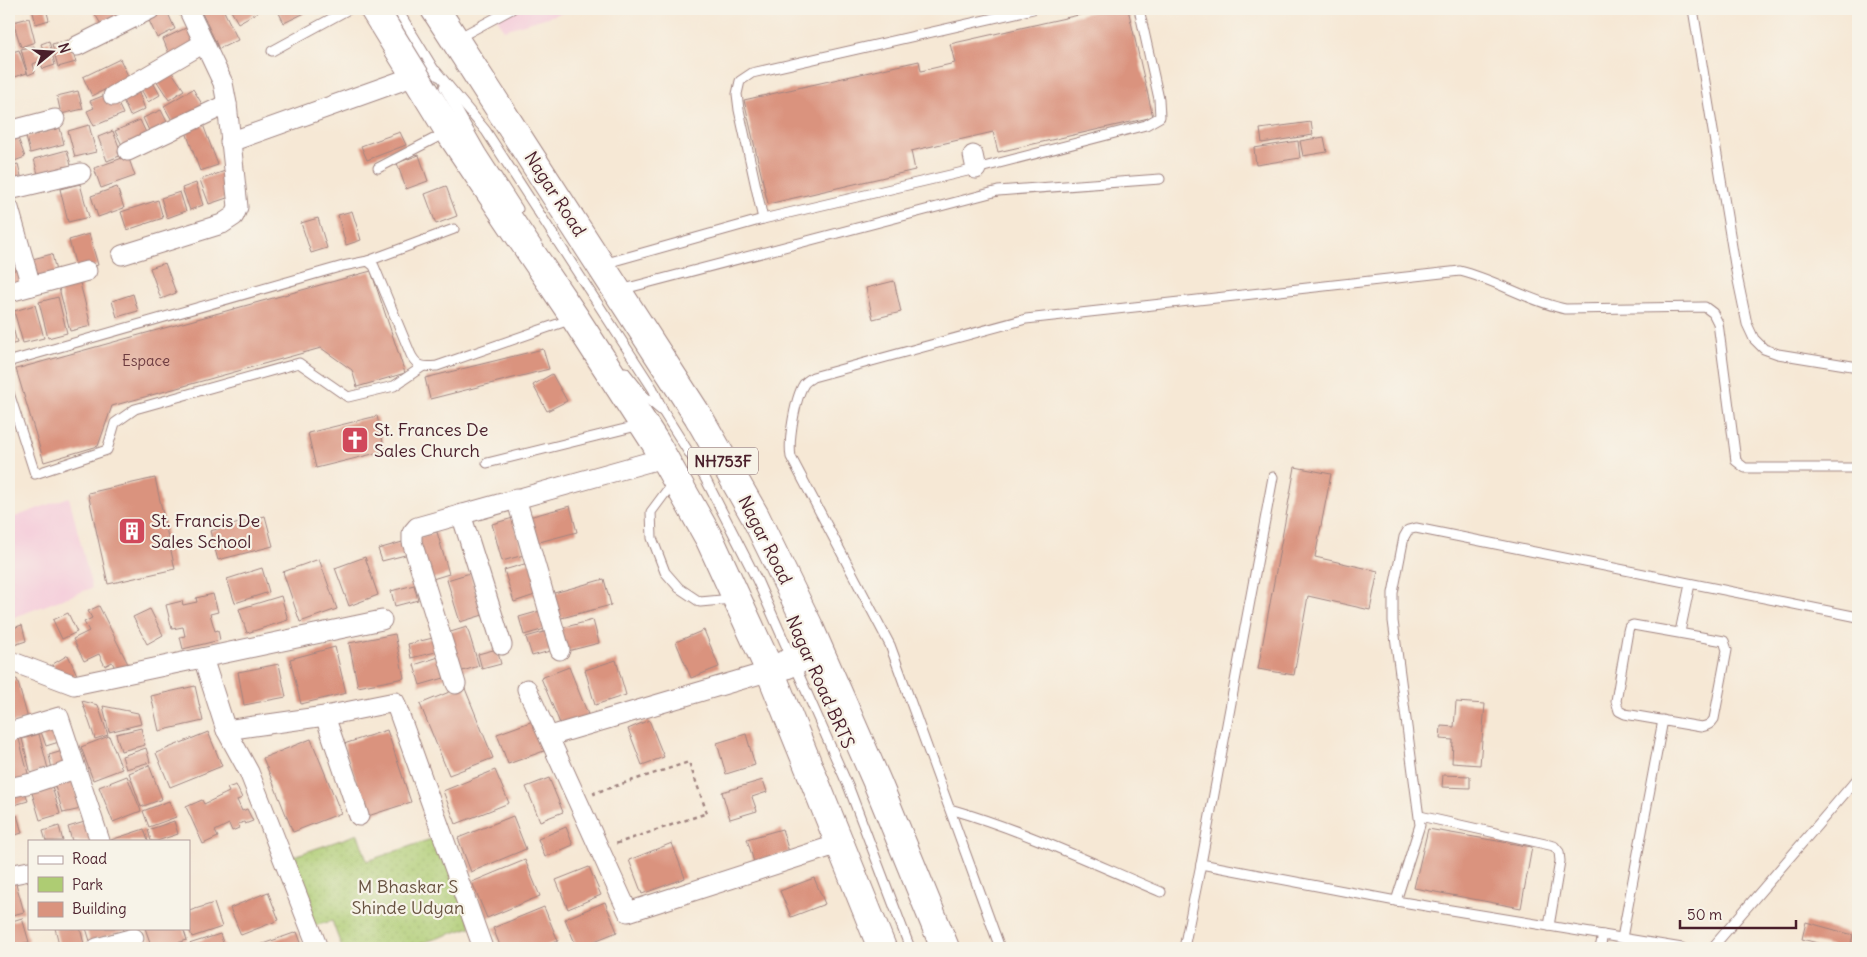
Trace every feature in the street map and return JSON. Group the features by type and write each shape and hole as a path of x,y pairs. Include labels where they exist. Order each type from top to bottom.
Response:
{"highway":[{"name":"NH753F","path":"374,9 426,73 449,131 575,318 654,419 669,468 710,540 736,598 782,667 840,844 882,948"},
{"name":"Nagar Road","path":"435,9 698,416 755,516 820,651 878,782 945,948"},
{"path":"782,667 820,651"}],"street":[{"path":"78,46 151,9"},
{"path":"122,255 222,224 234,216 238,207 223,83 188,9"},
{"path":"112,96 204,43"},
{"path":"230,142 426,73"},
{"path":"128,151 227,104"},
{"path":"9,131 55,119"},
{"path":"9,190 81,173"},
{"path":"9,208 31,286"},
{"path":"9,292 86,271"},
{"path":"456,684 412,542 412,533 418,527 516,498 669,468"},
{"path":"516,498 560,650"},
{"path":"461,514 502,645"},
{"path":"13,662 74,685 382,620"},
{"path":"203,658 226,730 249,772 318,948"},
{"path":"550,736 782,667"},
{"path":"528,690 628,912 840,844"},
{"path":"226,730 325,716 395,702 483,948"},
{"path":"325,716 359,816"},
{"path":"9,732 59,717 100,840"},
{"path":"9,788 36,782 75,769"},
{"path":"9,875 28,871"},
{"path":"97,948 134,938"}],"lane":[{"path":"272,51 349,9"},
{"path":"397,9 426,73 471,135 524,218"},
{"path":"455,40 510,9"},
{"path":"763,219 739,110 738,94 740,81 752,73 1033,9"},
{"path":"601,265 974,162 1146,125 1160,117 1160,100 1139,9"},
{"path":"1693,9 1736,271 1747,324 1754,339 1764,349 1778,354 1858,367"},
{"path":"426,73 486,131 653,388 654,419"},
{"path":"378,168 449,131"},
{"path":"618,290 998,191 1160,179"},
{"path":"9,365 11,361 343,266 368,261 454,229"},
{"path":"368,261 374,266 410,355 415,363 422,368"},
{"path":"1000,948 890,645 791,457 790,434 800,391 804,383 813,376 1026,319 1460,271 1482,276 1545,305 1565,309 1704,307 1714,313 1718,323 1736,461 1745,468 1858,468"},
{"path":"9,394 35,474 107,450 114,423 135,409 228,382 299,363 348,397 394,386 422,368 437,366 575,318"},
{"path":"621,367 644,396 654,419"},
{"path":"487,463 654,419"},
{"name":"Nagar Road BRTS","path":"654,419 705,478 757,580 782,667 849,788 910,948"},
{"path":"669,468 651,512 652,538 665,572 679,588 700,602 736,598"},
{"path":"1184,948 1273,477"},
{"path":"1396,901 1420,825 1392,621 1393,593 1404,537 1408,530 1416,528 1858,617"},
{"path":"1680,632 1690,584"},
{"path":"1633,624 1680,632 1724,641 1726,646 1714,719 1706,726 1701,727 1625,714 1619,711 1616,701 1629,627 1633,624"},
{"path":"1622,938 1663,720"},
{"path":"1712,948 1858,778"},
{"path":"950,809 1037,840 1161,892"},
{"path":"1420,816 1554,846 1559,852 1560,861 1549,926"},
{"path":"1201,864 1396,901 1682,948"},
{"path":"1600,948 1603,935"}],"path":[{"path":"597,802 594,793 689,762 707,813 612,845"}],"shaded area":[{"path":"491,9 575,9 504,30"},
{"path":"69,497 92,588 9,619 9,519"}],"green space":[{"name":"M Bhaskar S Shinde Udyan","path":"358,834 367,861 440,836 471,927 407,948 342,948 332,921 314,926 291,857"}],"building":[{"path":"32,9 46,9 49,20 36,24"},
{"path":"92,9 124,9 127,13 102,26"},
{"path":"161,9 166,9 175,29 157,38 147,16"},
{"path":"200,9 223,9 238,40 219,49"},
{"path":"230,9 263,9 238,23"},
{"path":"277,9 313,9 284,23"},
{"path":"1105,9 1128,9 1153,117 998,152 993,132 911,151 915,170 768,204 744,100 919,61 921,71 955,63 950,44"},
{"path":"29,18 35,42 21,47 13,22"},
{"path":"9,27 14,47 9,48"},
{"path":"188,27 196,44 170,56 163,39"},
{"path":"68,40 76,62 58,67 52,44"},
{"path":"49,41 55,65 43,69 40,61 33,64 35,72 28,75 21,49 34,46 37,54 44,52 41,44"},
{"path":"19,50 27,73 12,78 9,67 9,53"},
{"path":"120,59 129,78 92,96 83,77"},
{"path":"171,71 184,90 169,100 156,80"},
{"path":"150,77 160,95 148,102 138,84"},
{"path":"193,89 205,109 175,126 164,106"},
{"path":"78,91 83,109 61,114 57,96"},
{"path":"139,93 145,109 130,116 123,100"},
{"path":"105,95 116,99 123,114 94,126 87,111 94,108 90,101"},
{"path":"161,110 170,128 152,137 143,118"},
{"path":"140,120 148,137 124,149 115,131"},
{"path":"202,122 218,165 200,171 185,129"},
{"path":"1311,122 1313,135 1262,143 1260,129"},
{"path":"89,125 96,152 75,157 68,131"},
{"path":"60,128 64,144 30,153 26,137"},
{"path":"113,131 122,155 107,161 98,137"},
{"path":"400,132 406,145 367,160 361,146"},
{"path":"17,135 25,157 9,163 9,137"},
{"path":"1324,137 1327,152 1303,156 1300,141"},
{"path":"1298,141 1300,158 1256,165 1254,148"},
{"path":"67,150 72,169 39,178 34,159"},
{"path":"419,155 428,181 406,189 397,163"},
{"path":"128,156 135,176 101,188 94,168"},
{"path":"18,164 22,180 9,184 9,166"},
{"path":"225,171 233,196 209,204 200,180"},
{"path":"196,183 203,205 190,210 182,188"},
{"path":"80,184 89,217 68,222 60,189"},
{"path":"446,186 457,216 436,224 425,194"},
{"path":"117,187 124,208 98,217 91,196"},
{"path":"180,192 186,211 167,218 161,198"},
{"path":"158,200 163,218 127,230 121,212"},
{"path":"352,211 361,240 346,245 338,215"},
{"path":"318,218 327,248 311,253 301,223"},
{"path":"89,234 98,265 77,271 69,240"},
{"path":"17,243 23,262 9,266 9,246"},
{"path":"52,254 57,276 35,282 29,260"},
{"path":"165,263 176,293 161,299 150,268"},
{"path":"23,267 29,286 9,284 9,272"},
{"path":"371,271 405,373 357,387 352,370 321,348 112,406 98,446 44,462 16,369"},
{"path":"894,281 901,312 873,319 866,288"},
{"path":"80,283 91,326 70,331 59,288"},
{"path":"133,294 138,311 117,317 112,301"},
{"path":"58,297 67,333 48,338 39,302"},
{"path":"35,305 44,338 23,343 14,311"},
{"path":"12,324 17,343 9,345 9,325"},
{"path":"543,349 549,369 430,399 425,378"},
{"path":"552,374 567,401 547,411 533,385"},
{"path":"377,416 385,451 316,468 308,433"},
{"path":"1295,467 1331,474 1315,557 1378,571 1370,610 1308,596 1294,675 1258,669"},
{"name":"St. Francis De Sales School","path":"155,478 175,569 108,584 88,493"},
{"path":"570,506 577,532 532,544 525,518"},
{"path":"265,516 273,546 218,560 210,531"},
{"path":"513,518 524,555 502,561 492,524"},
{"path":"437,532 449,574 426,581 414,538"},
{"path":"406,541 409,554 382,561 378,549"},
{"path":"365,557 378,595 349,606 335,568"},
{"path":"319,559 337,609 300,622 283,572"},
{"path":"531,562 541,593 514,602 504,570"},
{"path":"262,568 269,592 235,603 227,579"},
{"path":"470,573 483,615 460,622 447,580"},
{"path":"604,579 611,605 554,620 547,595"},
{"path":"414,585 418,600 395,606 391,591"},
{"path":"213,594 218,612 210,614 215,631 218,630 220,640 183,649 180,637 185,636 183,627 172,629 166,605 182,601 183,605 197,602 196,598"},
{"path":"281,596 288,620 247,633 239,609"},
{"path":"99,606 129,666 117,672 112,662 105,666 99,654 84,661 73,639 89,631 84,622 92,618 88,611"},
{"path":"150,609 163,635 147,644 133,617"},
{"path":"547,609 552,627 524,635 519,617"},
{"path":"68,613 77,632 62,639 53,620"},
{"path":"593,620 599,643 564,652 558,629"},
{"path":"22,625 26,641 14,645 10,629"},
{"path":"467,627 479,666 456,673 444,634"},
{"path":"551,630 557,649 532,656 526,637"},
{"path":"704,630 719,667 691,678 676,642"},
{"path":"395,634 404,678 358,687 349,643"},
{"path":"437,637 440,651 411,658 408,644"},
{"path":"335,647 346,693 301,704 290,659"},
{"path":"497,649 501,664 482,669 478,654"},
{"path":"68,655 77,675 70,678 55,672 53,664"},
{"path":"445,655 451,676 420,685 414,665"},
{"path":"616,660 626,695 595,705 585,670"},
{"path":"279,664 286,697 244,705 238,672"},
{"path":"569,667 589,717 562,728 541,678"},
{"path":"17,679 28,719 9,724 9,681"},
{"path":"195,686 203,721 159,731 151,696"},
{"path":"464,686 493,758 449,775 420,704"},
{"path":"82,701 98,705 108,735 95,739"},
{"path":"1456,702 1485,704 1480,765 1452,763 1453,740 1440,739 1441,726 1454,727"},
{"path":"103,706 138,713 141,724 109,732"},
{"path":"649,720 664,757 642,765 628,729"},
{"path":"533,721 544,751 508,764 497,734"},
{"path":"57,724 62,741 46,746 40,729"},
{"path":"141,728 145,745 121,751 116,734"},
{"path":"387,730 411,802 368,816 344,744"},
{"path":"208,732 222,766 170,787 156,753"},
{"path":"39,734 48,769 31,774 22,739"},
{"path":"746,734 755,765 726,774 717,743"},
{"path":"109,736 122,769 93,780 81,747"},
{"path":"19,739 30,781 9,782 9,742"},
{"path":"311,739 341,813 293,832 263,758"},
{"path":"146,748 150,762 126,769 122,756"},
{"path":"66,750 70,764 52,769 49,755"},
{"path":"149,765 162,799 141,807 129,773"},
{"path":"495,770 509,803 456,824 443,791"},
{"path":"71,774 81,809 63,813 53,780"},
{"path":"1443,775 1470,776 1470,788 1442,787"},
{"path":"127,776 141,811 113,822 99,787"},
{"path":"549,778 563,812 540,821 526,787"},
{"path":"50,780 60,814 40,820 30,786"},
{"path":"763,780 767,792 752,797 757,811 730,819 722,792"},
{"path":"236,785 242,798 237,800 242,811 247,809 253,821 238,824 239,828 232,831 229,824 215,831 218,837 203,844 186,807 202,800 204,804 229,792 227,788"},
{"path":"24,788 28,801 11,806 9,791"},
{"path":"169,801 176,817 149,827 143,811"},
{"path":"17,815 22,833 9,837 9,817"},
{"path":"513,816 526,849 471,872 458,838"},
{"path":"88,821 94,840 72,840 68,827"},
{"path":"174,821 178,834 160,840 151,840 148,830"},
{"path":"59,826 63,840 46,840 43,831"},
{"path":"566,827 573,845 545,857 538,839"},
{"path":"144,829 148,840 111,840"},
{"path":"782,829 789,852 754,862 747,839"},
{"path":"1428,829 1532,847 1521,908 1414,888"},
{"path":"672,843 685,878 642,894 629,860"},
{"path":"525,860 540,896 487,918 472,882"},
{"path":"589,867 601,895 568,909 556,880"},
{"path":"814,878 825,904 791,917 780,891"},
{"path":"15,880 24,912 9,916 9,881"},
{"path":"268,892 279,920 241,935 230,908"},
{"path":"605,902 617,932 577,948 565,919"},
{"path":"214,903 222,927 192,937 190,930 190,911"},
{"path":"544,907 558,941 540,948 501,948 493,928"},
{"path":"22,918 29,942 9,947 9,922"},
{"path":"1806,922 1853,935 1850,948 1837,948 1802,939"},
{"path":"56,930 80,930 84,944 60,948"},
{"path":"87,930 124,931 90,941"},
{"path":"146,930 184,930 187,940 162,948 152,948"},
{"path":"297,932 303,948 251,948"},
{"path":"220,934 225,948 190,948 189,944"}],"place":[{"name":"St. Frances De Sales Church","path":"355,440"},
{"name":"St. Francis De Sales School","path":"132,531"}]}
